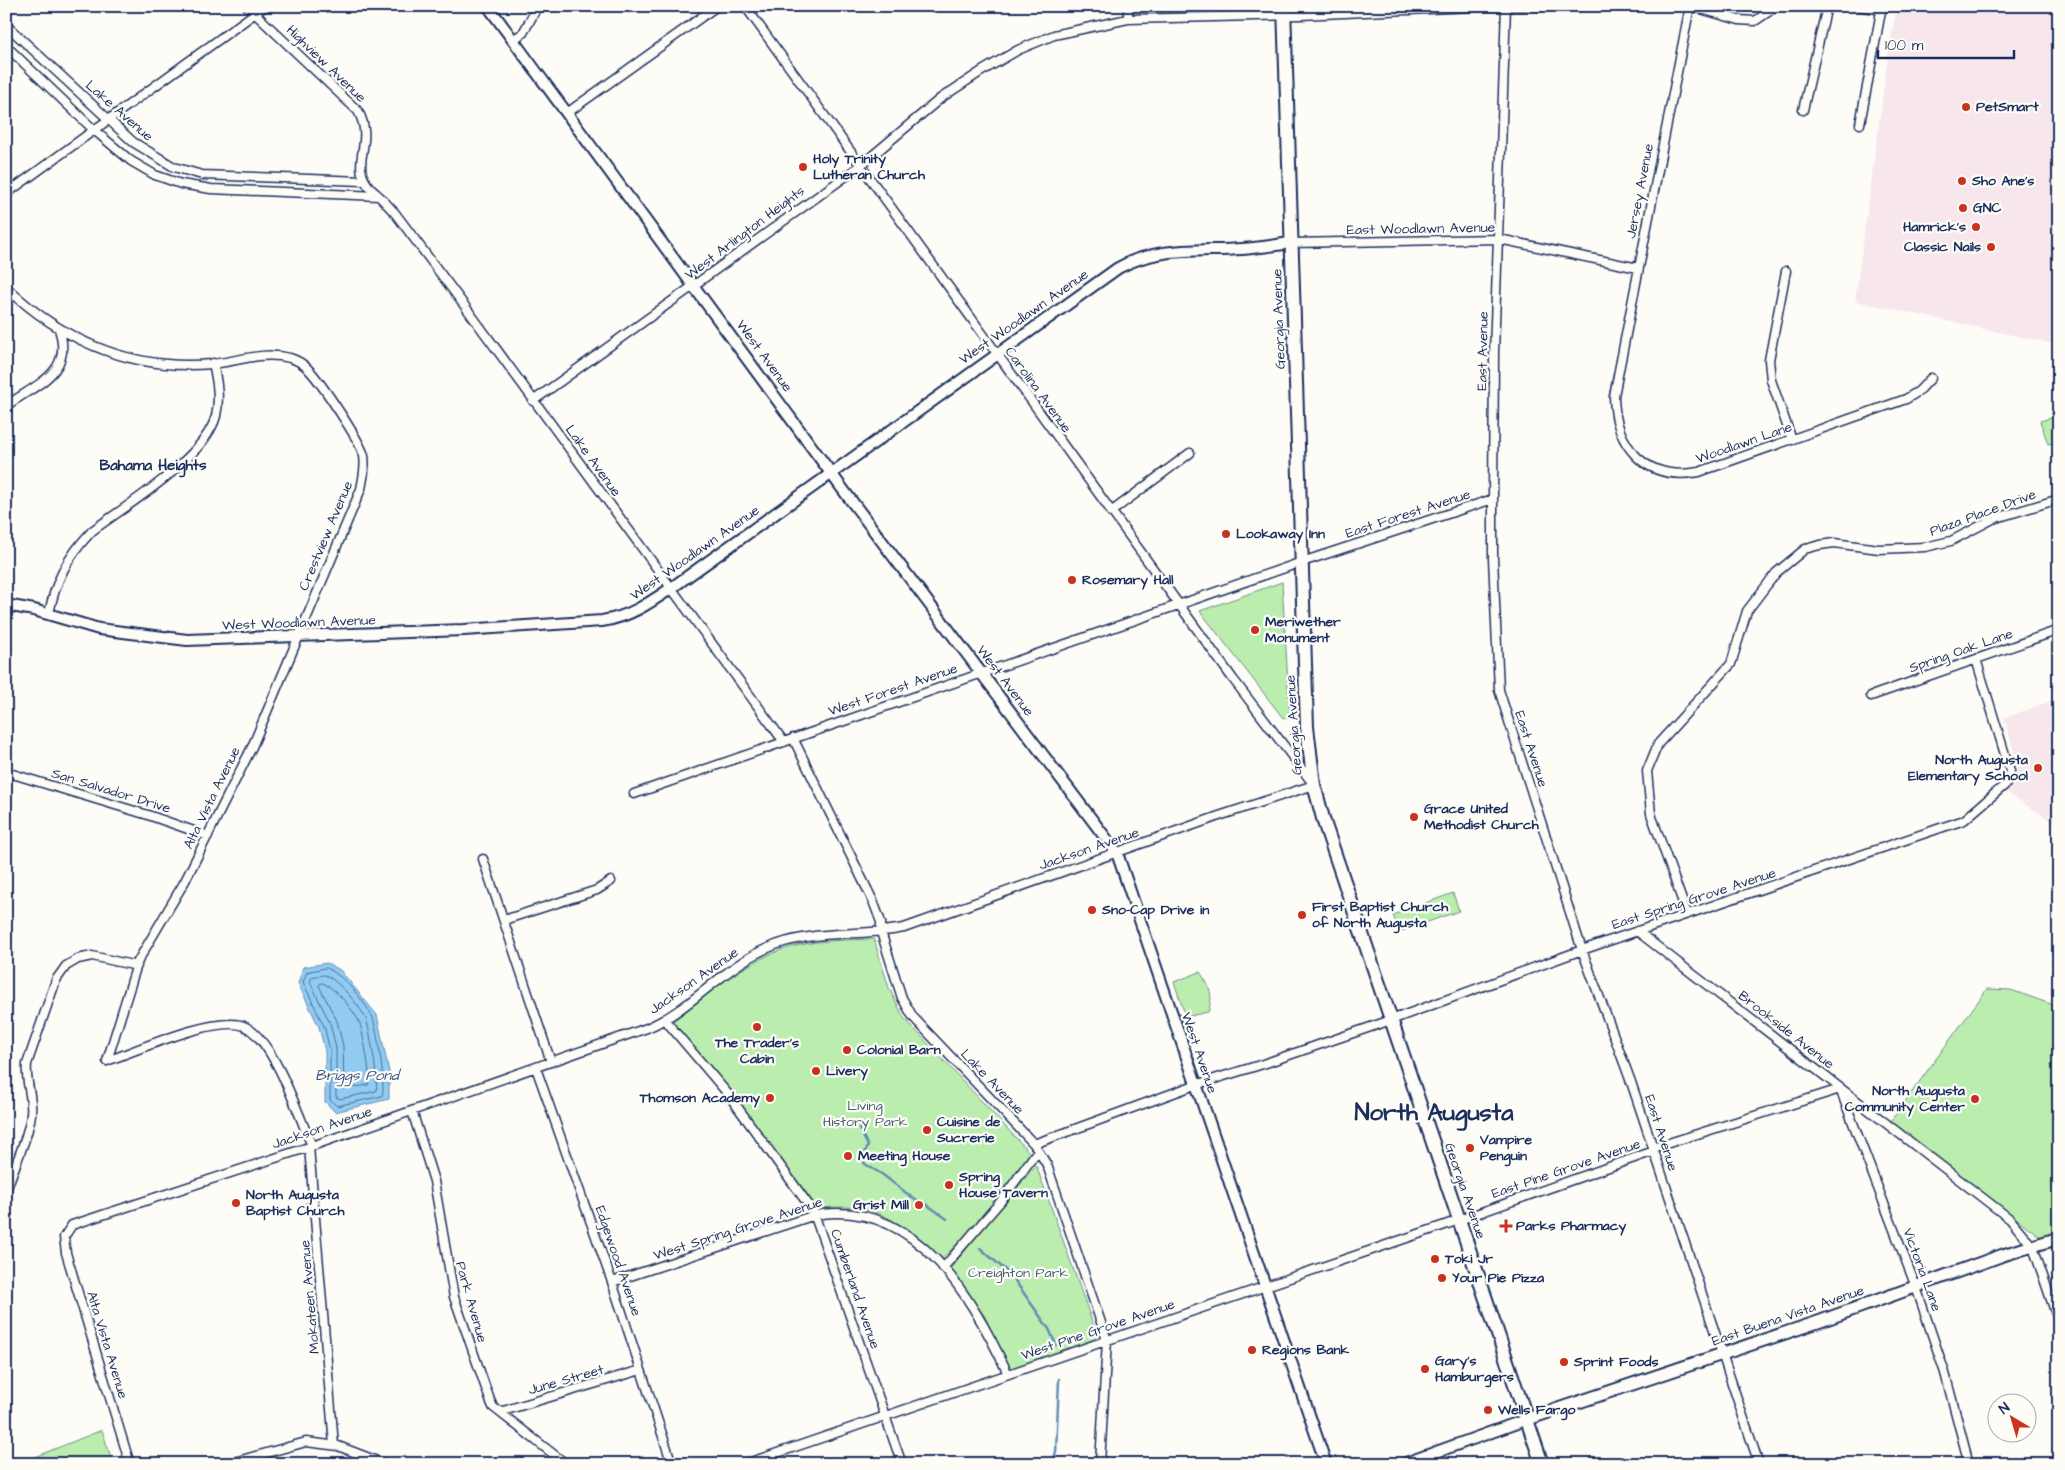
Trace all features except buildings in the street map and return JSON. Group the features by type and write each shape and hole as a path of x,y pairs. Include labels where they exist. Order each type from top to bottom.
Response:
{"main road":[{"name":"Georgia Avenue","path":"1284,10 1307,727 1314,785 1322,815 1525,1420 1542,1464"},
{"name":"East Buena Vista Avenue","path":"1525,1420 1723,1354 2003,1255 2059,1238"}],"street":[{"name":"Highview Avenue","path":"247,6 358,111 366,134 360,165 363,181"},
{"path":"6,194 265,6"},
{"name":"West Avenue","path":"488,6 831,472 1117,853 1326,1464"},
{"path":"513,40 523,33 538,6"},
{"path":"567,113 717,6"},
{"name":"Carolina Avenue","path":"745,6 1111,512 1268,726 1314,785"},
{"path":"1128,6 1128,19"},
{"name":"East Avenue","path":"1506,6 1494,353 1492,558 1499,690 1582,950 1653,1150 1759,1464"},
{"name":"West Arlington Heights","path":"533,401 860,166 941,98 982,70 1018,50 1054,35 1128,19 1284,10 1606,6"},
{"path":"1690,6 1739,20 1755,21 1777,6"},
{"name":"Jersey Avenue","path":"1616,382 1690,6"},
{"path":"1803,110 1827,6"},
{"path":"1859,6 1882,8 1860,124"},
{"name":"Lake Avenue","path":"6,25 109,121 146,152 174,167 194,174 363,181 368,188 396,213 784,742"},
{"name":"Lake Avenue","path":"6,46 94,130 143,168 181,184 232,190 379,196"},
{"name":"East Woodlawn Avenue","path":"1291,243 1499,240 1638,268"},
{"name":"West Woodlawn Avenue","path":"6,605 48,614 98,629 161,638 212,640 464,630 602,621 633,613 670,589 1118,268 1139,258 1164,252 1242,249 1291,243"},
{"path":"1786,271 1769,360 1771,380 1792,440"},
{"name":"Crestview Avenue","path":"6,287 39,316 59,329 92,346 132,359 171,365 212,364 266,354 298,362 314,376 362,449 365,472 361,489 297,636"},
{"path":"6,406 52,375 59,367 63,352 59,329"},
{"path":"48,614 60,574 82,541 92,531 181,465 208,435 216,416 218,401 212,364"},
{"name":"Woodlawn Lane","path":"1616,382 1614,414 1619,433 1636,457 1658,470 1679,474 1699,472 1913,396 1930,378"},
{"path":"1111,512 1190,453"},
{"name":"Plaza Place Drive","path":"1687,914 1651,814 1647,771 1658,744 1731,664 1747,611 1776,573 1805,549 1820,544 1834,543 1879,549 1926,546 1951,540 1993,519 2059,499"},
{"name":"East Forest Avenue","path":"1302,562 1493,500"},
{"name":"West Forest Avenue","path":"634,794 1302,562"},
{"name":"Spring Oak Lane","path":"1871,696 2059,630"},
{"name":"Alta Vista Avenue","path":"136,966 185,881 252,746 297,636"},
{"name":"East Spring Grove Avenue","path":"1391,1020 1582,950 1964,820 2008,782 2010,766 1976,659"},
{"name":"Lake Avenue","path":"793,738 873,901 881,922 881,932 902,998 909,1012 1036,1147 1047,1165 1107,1340 1100,1464"},
{"name":"San Salvador Drive","path":"6,772 116,804 208,836"},
{"name":"Jackson Avenue","path":"65,1232 76,1223 311,1146 536,1068 665,1020 743,962 767,948 808,936 881,932 904,928 1219,816 1314,785"},
{"path":"483,859 551,1062"},
{"path":"504,920 597,890 611,881"},
{"name":"Brookside Avenue","path":"1637,931 2010,1219 2033,1247"},
{"path":"6,1191 8,1180 30,1119 32,1104 27,1078 27,1064 56,980 72,962 85,957 99,957 136,966"},
{"name":"Mokateen Avenue","path":"136,966 106,1061 206,1026 226,1024 245,1026 261,1040 274,1058 311,1146 334,1445"},
{"name":"Cumberland Avenue","path":"665,1020 728,1094 815,1215 902,1464"},
{"path":"943,1268 994,1209 1036,1147 1195,1085 1391,1020"},
{"name":"Edgewood Avenue","path":"536,1068 612,1282 672,1464"},
{"name":"East Pine Grove Avenue","path":"1459,1220 1653,1150 1840,1089"},
{"name":"Victoria Lane","path":"1840,1089 1916,1287 1944,1373 1969,1464"},
{"name":"Park Avenue","path":"412,1111 434,1181 454,1297 490,1400 496,1410 566,1464"},
{"name":"West Spring Grove Avenue","path":"612,1282 815,1215 852,1213 887,1222 916,1241 943,1268 977,1314 1008,1374"},
{"name":"West Pine Grove Avenue","path":"745,1464 1459,1220"},
{"name":"Alta Vista Avenue","path":"65,1232 66,1253 130,1464"},
{"path":"2033,1247 2059,1323"},
{"name":"June Street","path":"496,1410 503,1411 641,1370"},
{"path":"1403,1464 1525,1420"},
{"path":"227,1464 295,1443 317,1442 334,1445 362,1460 385,1464"}],"shaded area":[{"path":"1897,6 2059,6 2059,345 1855,301 1888,56"},
{"name":"North Augusta Elementary School","path":"2059,698 2059,826 2006,792 2017,776 2017,761 2004,718"}],"green space":[{"path":"2059,416 2059,441 2048,444 2040,421"},
{"path":"1282,582 1290,718 1283,718 1200,611"},
{"path":"1453,893 1459,911 1399,932 1393,915"},
{"name":"Living History Park","path":"874,939 889,988 904,1018 1030,1153 977,1222 954,1248 941,1259 913,1234 886,1217 871,1211 855,1208 818,1209 747,1112 672,1022 715,988 745,968 777,952 795,946 815,943"},
{"path":"1200,972 1211,996 1208,1012 1186,1017 1174,982"},
{"path":"1987,989 2011,990 2059,1007 2059,1232 2042,1238 1890,1122"},
{"name":"Creighton Park","path":"1036,1165 1098,1338 1010,1369 984,1315 949,1270"},
{"path":"102,1430 113,1464 17,1464"}],"water":[{"name":"Briggs Pond","path":"327,963 340,970 377,1015 389,1072 389,1099 335,1112 325,1102 325,1051 319,1027 298,983 303,967"}],"waterway":[{"path":"859,1128 868,1146 862,1157 865,1164 883,1175 914,1199 926,1204 947,1219"},
{"path":"980,1248 1011,1275 1049,1329 1056,1345"},
{"path":"1052,1464 1056,1452 1059,1379"}],"place":[{"name":"PetSmart","path":"1966,107"},
{"name":"Holy Trinity Lutheran Church","path":"803,167"},
{"name":"Sho Ane's","path":"1962,181"},
{"name":"GNC","path":"1963,208"},
{"name":"Hamrick's","path":"1976,227"},
{"name":"Classic Nails","path":"1991,247"},
{"name":"Lookaway Inn","path":"1226,534"},
{"name":"Rosemary Hall","path":"1072,580"},
{"name":"Meriwether Monument","path":"1255,630"},
{"name":"North Augusta Elementary School","path":"2038,768"},
{"name":"Grace United Methodist Church","path":"1414,817"},
{"name":"Sno-Cap Drive in","path":"1092,910"},
{"name":"First Baptist Church of North Augusta","path":"1302,915"},
{"name":"The Trader's Cabin","path":"757,1027"},
{"name":"Colonial Barn","path":"847,1050"},
{"name":"Livery","path":"816,1071"},
{"name":"Thomson Academy","path":"770,1098"},
{"name":"North Augusta Community Center","path":"1975,1099"},
{"name":"Cuisine de Sucrerie","path":"927,1130"},
{"name":"Vampire Penguin","path":"1470,1148"},
{"name":"Meeting House","path":"848,1156"},
{"name":"Spring House Tavern","path":"949,1185"},
{"name":"North Augusta Baptist Church","path":"236,1203"},
{"name":"Grist Mill","path":"919,1205"},
{"name":"Parks Pharmacy","path":"1506,1226"},
{"name":"Toki Jr","path":"1435,1259"},
{"name":"Your Pie Pizza","path":"1442,1278"},
{"name":"Regions Bank","path":"1252,1350"},
{"name":"Sprint Foods","path":"1564,1362"},
{"name":"Gary's Hamburgers","path":"1425,1369"},
{"name":"Wells Fargo","path":"1488,1410"}],"district":[{"name":"Bahama Heights","path":"153,465"},
{"name":"North Augusta","path":"1434,1113"}]}
